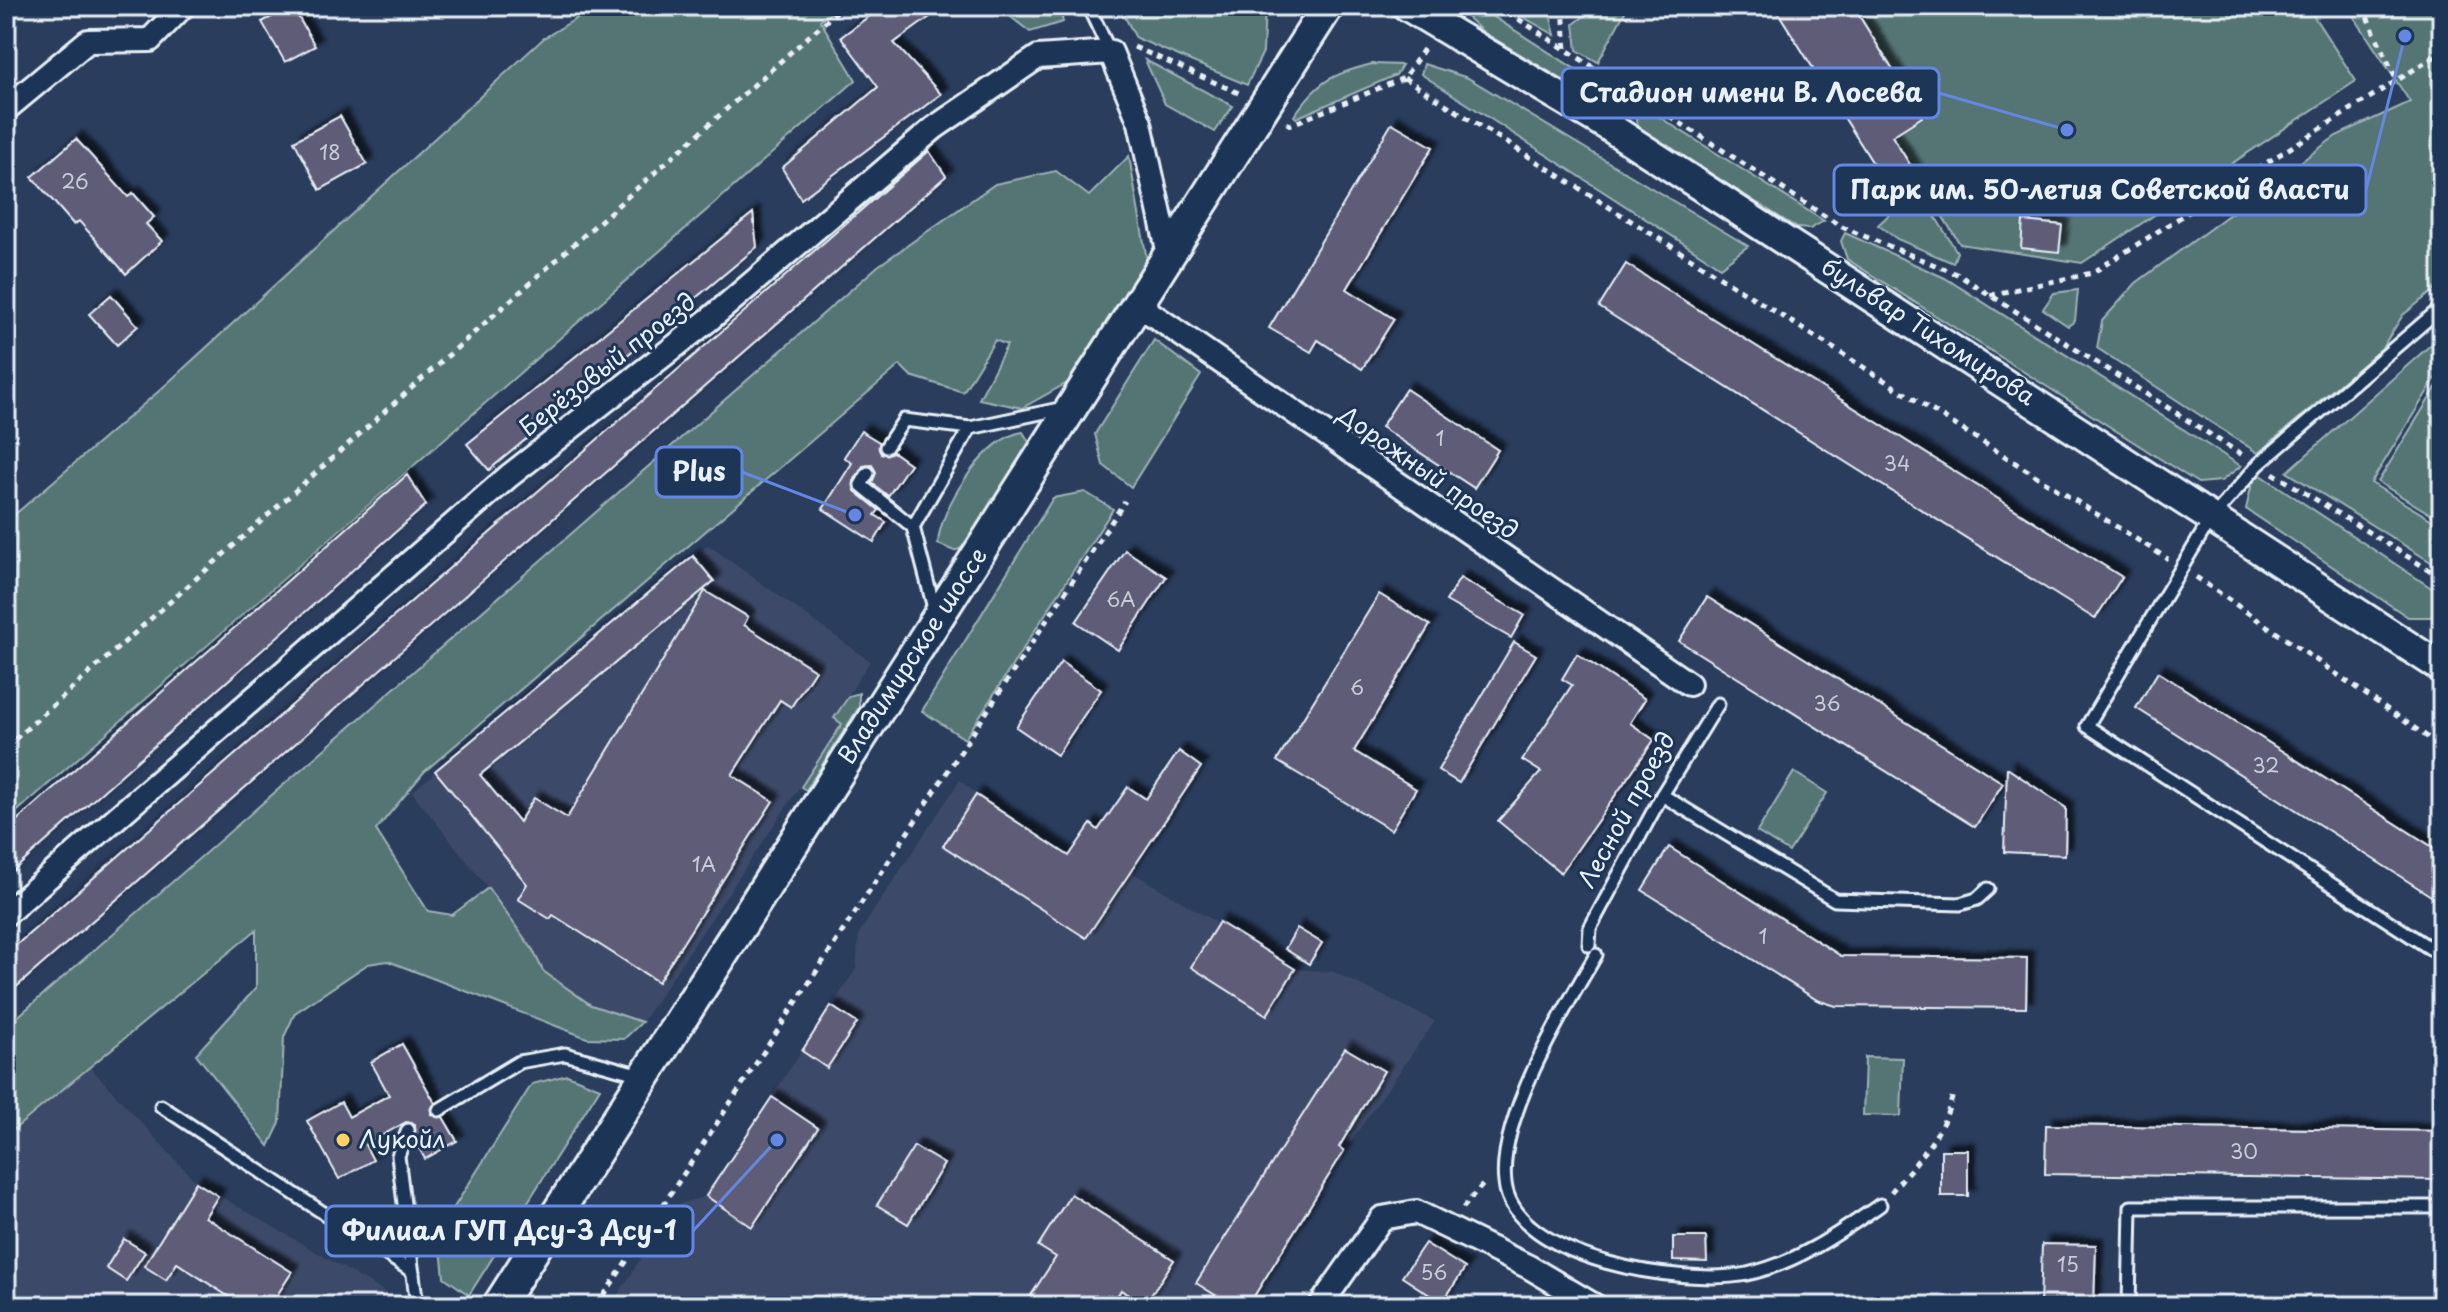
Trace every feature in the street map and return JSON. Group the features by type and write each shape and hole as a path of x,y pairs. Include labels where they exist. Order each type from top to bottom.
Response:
{"main road":[{"name":"Владимирское шоссе","path":"498,1306 1328,6"}],"street":[{"path":"6,109 88,41 150,40 183,6"},
{"name":"бульвар Тихомирова","path":"1407,6 1608,126 2442,668"},
{"path":"1111,52 1140,123 1169,255"},
{"name":"Берёзовый проезд","path":"6,914 509,476 710,319 934,128 1038,57 1111,52"},
{"name":"Дорожный проезд","path":"1137,304 1689,684"},
{"path":"1320,1306 1382,1218 1416,1212 1529,1267 1595,1306"}],"lane":[{"path":"1088,6 1111,52"},
{"path":"2442,307 2259,464 2210,520 2087,726 2442,956"},
{"path":"886,447 904,420 970,428 1072,407"},
{"path":"913,527 970,428"},
{"path":"868,473 861,485 913,527 937,619"},
{"name":"Лесной проезд","path":"1504,1161 1516,1119 1552,1030 1592,950 1590,928 1662,795 1718,704"},
{"path":"1662,795 1835,900 1960,904 1977,899 1988,889"},
{"path":"439,1110 519,1062 565,1054 645,1076"},
{"path":"161,1106 413,1272"},
{"path":"408,1130 398,1156 417,1306"},
{"path":"1504,1161 1505,1185 1511,1206 1539,1232 1582,1254 1640,1271 1706,1279 1748,1274 1814,1250 1880,1205"},
{"path":"2129,1306 2131,1207 2442,1207"}],"path":[{"path":"6,15 19,6"},
{"path":"6,747 843,6"},
{"path":"1498,6 1842,227 1957,274 2442,578"},
{"path":"1563,6 1567,52"},
{"path":"2362,6 2397,81"},
{"path":"1990,295 2092,273 2442,52"},
{"path":"1404,78 2181,567 2442,747"},
{"path":"597,1306 1125,501"},
{"path":"1880,1205 1933,1142 1948,1117 1953,1094"},
{"path":"1447,1227 1504,1161"}],"shaded area":[{"path":"708,545 870,661 834,718 842,724 642,1022 591,1005 543,971 533,950 488,888 412,792"},
{"path":"960,780 977,795 1118,887 1130,871 1295,969 1334,972 1435,1021 1344,1151 1248,1306 620,1306 613,1302 676,1205 706,1196 856,969 859,933"},
{"path":"90,1067 196,1182 383,1291 392,1306 6,1306 6,1136"}],"green space":[{"path":"597,6 842,6 820,20 856,80 6,821 6,522 159,391 544,38"},
{"path":"997,6 1059,6 1063,22 1030,32"},
{"path":"1119,6 1265,6 1263,52 1247,85 1136,38"},
{"path":"1507,6 1548,6 1555,35 1509,9"},
{"path":"1597,6 1628,6 1598,62 1577,50 1574,24"},
{"path":"1774,6 2307,6 2356,81 2082,263 1960,244 1919,179 1893,195"},
{"path":"2347,6 2442,6 2442,284 2403,315 2382,348 2258,453 2097,348 2102,321 2136,283 2336,136 2410,102"},
{"path":"1457,8 1483,10 1608,90 1587,94 1483,32"},
{"path":"1145,60 1233,106 1215,132 1165,104"},
{"path":"1372,64 1402,65 1396,75 1296,118 1294,116 1327,81 1346,71"},
{"path":"1424,64 1468,78 1748,246 1720,267 1421,74"},
{"path":"1637,103 1824,221 1810,229 1797,228 1641,130 1636,121"},
{"path":"1129,156 1147,260 1074,379 1022,408 979,399 1007,345 995,340 963,392 911,376 900,365 424,772 376,830 428,911 452,915 488,888 533,950 543,971 591,1005 642,1022 624,1039 587,1038 388,961 368,964 295,1013 284,1037 280,1123 269,1146 196,1054 256,988 256,930 6,1136 6,1027 878,266 995,184 1056,171 1089,196"},
{"path":"1907,198 1927,203 1957,252 1953,263 1897,239 1878,225"},
{"path":"1845,233 1945,278 2241,466 2221,481 2198,483 1847,259 1841,241"},
{"path":"2078,290 2075,321 2068,326 2043,309 2054,293"},
{"path":"2442,335 2442,368 2371,483 2442,526 2442,569 2287,472"},
{"path":"1154,340 1201,375 1131,487 1103,465 1095,434"},
{"path":"2442,378 2442,521 2378,482"},
{"path":"1023,432 1029,442 965,547 954,551 938,544 946,512 967,476 994,446 1009,436"},
{"path":"2261,475 2442,595 2442,610 2439,608 2431,617 2408,617 2246,509 2253,479"},
{"path":"1085,492 1113,509 965,739 922,711 1053,498"},
{"path":"859,693 859,707 806,790 801,787 842,724 834,718 849,696"},
{"path":"1794,772 1827,793 1789,852 1757,832"},
{"path":"1865,1057 1903,1058 1901,1116 1863,1115"},
{"path":"567,1075 600,1088 469,1295 444,1277 439,1231 532,1084"}],"building":[{"path":"292,6 315,46 285,62 262,22"},
{"path":"883,6 945,6 894,43 941,94 801,199 782,168 878,87 841,37"},
{"path":"1774,6 1853,6 1922,117 1892,136 1919,179 1893,195"},
{"path":"340,116 367,164 320,190 294,141"},
{"path":"1392,123 1433,147 1347,289 1394,319 1362,369 1318,340 1311,352 1269,328"},
{"path":"76,139 128,197 133,193 154,217 146,224 162,241 126,274 79,221 74,225 32,177"},
{"path":"929,151 946,176 6,996 6,954"},
{"path":"753,213 757,247 489,470 467,444"},
{"path":"2023,221 2062,225 2059,252 2021,248"},
{"path":"1626,264 2122,577 2095,619 1599,307"},
{"path":"111,295 138,326 117,345 89,314"},
{"path":"1406,389 1498,450 1474,488 1381,427"},
{"path":"861,431 879,442 881,454 893,452 910,464 888,496 872,483 876,472 872,465 863,466 854,481 855,491 879,510 875,515 886,522 874,542 823,509 852,463 844,457"},
{"path":"407,475 426,505 6,877 6,830"},
{"path":"1125,550 1166,577 1118,650 1076,622"},
{"path":"693,556 714,581 480,775 519,822 534,798 567,818 705,591 748,617 744,625 815,670 791,707 780,700 732,775 773,801 658,982 553,915 550,919 518,899 527,884 435,771"},
{"path":"1460,578 1524,615 1511,638 1446,601"},
{"path":"1379,594 1430,625 1354,751 1416,789 1391,830 1277,761"},
{"path":"1707,597 2003,783 1975,827 1679,641"},
{"path":"1514,642 1536,655 1459,783 1438,770"},
{"path":"1577,654 1645,699 1630,723 1654,740 1561,873 1498,821 1541,772 1522,760 1572,685 1562,679"},
{"path":"1061,662 1101,690 1057,755 1016,727"},
{"path":"2158,672 2442,853 2442,903 2136,708"},
{"path":"1179,751 1201,767 1086,938 943,846 976,795 1069,856 1091,824 1098,830 1128,787 1146,799"},
{"path":"2007,768 2066,808 2065,855 2004,852"},
{"path":"1669,847 1841,956 2027,958 2026,1008 1836,1006 1817,1000 1642,890"},
{"path":"1219,922 1295,969 1267,1015 1191,967"},
{"path":"1297,928 1322,943 1309,964 1285,949"},
{"path":"831,1006 857,1023 827,1068 802,1051"},
{"path":"402,1044 435,1103 431,1114 443,1117 457,1141 425,1159 414,1139 415,1125 406,1122 365,1145 373,1160 339,1179 307,1121 341,1102 349,1117 389,1095 371,1062"},
{"path":"1345,1048 1384,1071 1339,1147 1344,1151 1248,1306 1233,1306 1196,1283"},
{"path":"772,1097 818,1128 752,1227 706,1196"},
{"path":"2046,1125 2442,1131 2442,1180 2045,1174"},
{"path":"914,1146 944,1164 908,1224 877,1205"},
{"path":"1941,1150 1968,1150 1968,1196 1941,1196"},
{"path":"196,1182 218,1196 205,1217 292,1272 270,1306 243,1306 177,1263 166,1280 144,1266"},
{"path":"1071,1194 1174,1260 1144,1306 1121,1290 1111,1306 1024,1306 1056,1257 1038,1246"},
{"path":"1673,1237 1706,1237 1707,1262 1673,1261"},
{"path":"124,1239 145,1252 126,1281 106,1268"},
{"path":"1425,1243 1465,1268 1442,1303 1402,1277"},
{"path":"2042,1244 2096,1245 2094,1306 2040,1306"}],"place":[{"name":"Парк им. 50-летия Советской власти","path":"2405,36"},
{"name":"Стадион имени В. Лосева","path":"2067,130"},
{"name":"Plus","path":"855,515"},
{"name":"Лукойл","path":"343,1140"},
{"name":"Филиал ГУП Дсу-3 Дсу-1","path":"777,1140"}]}
